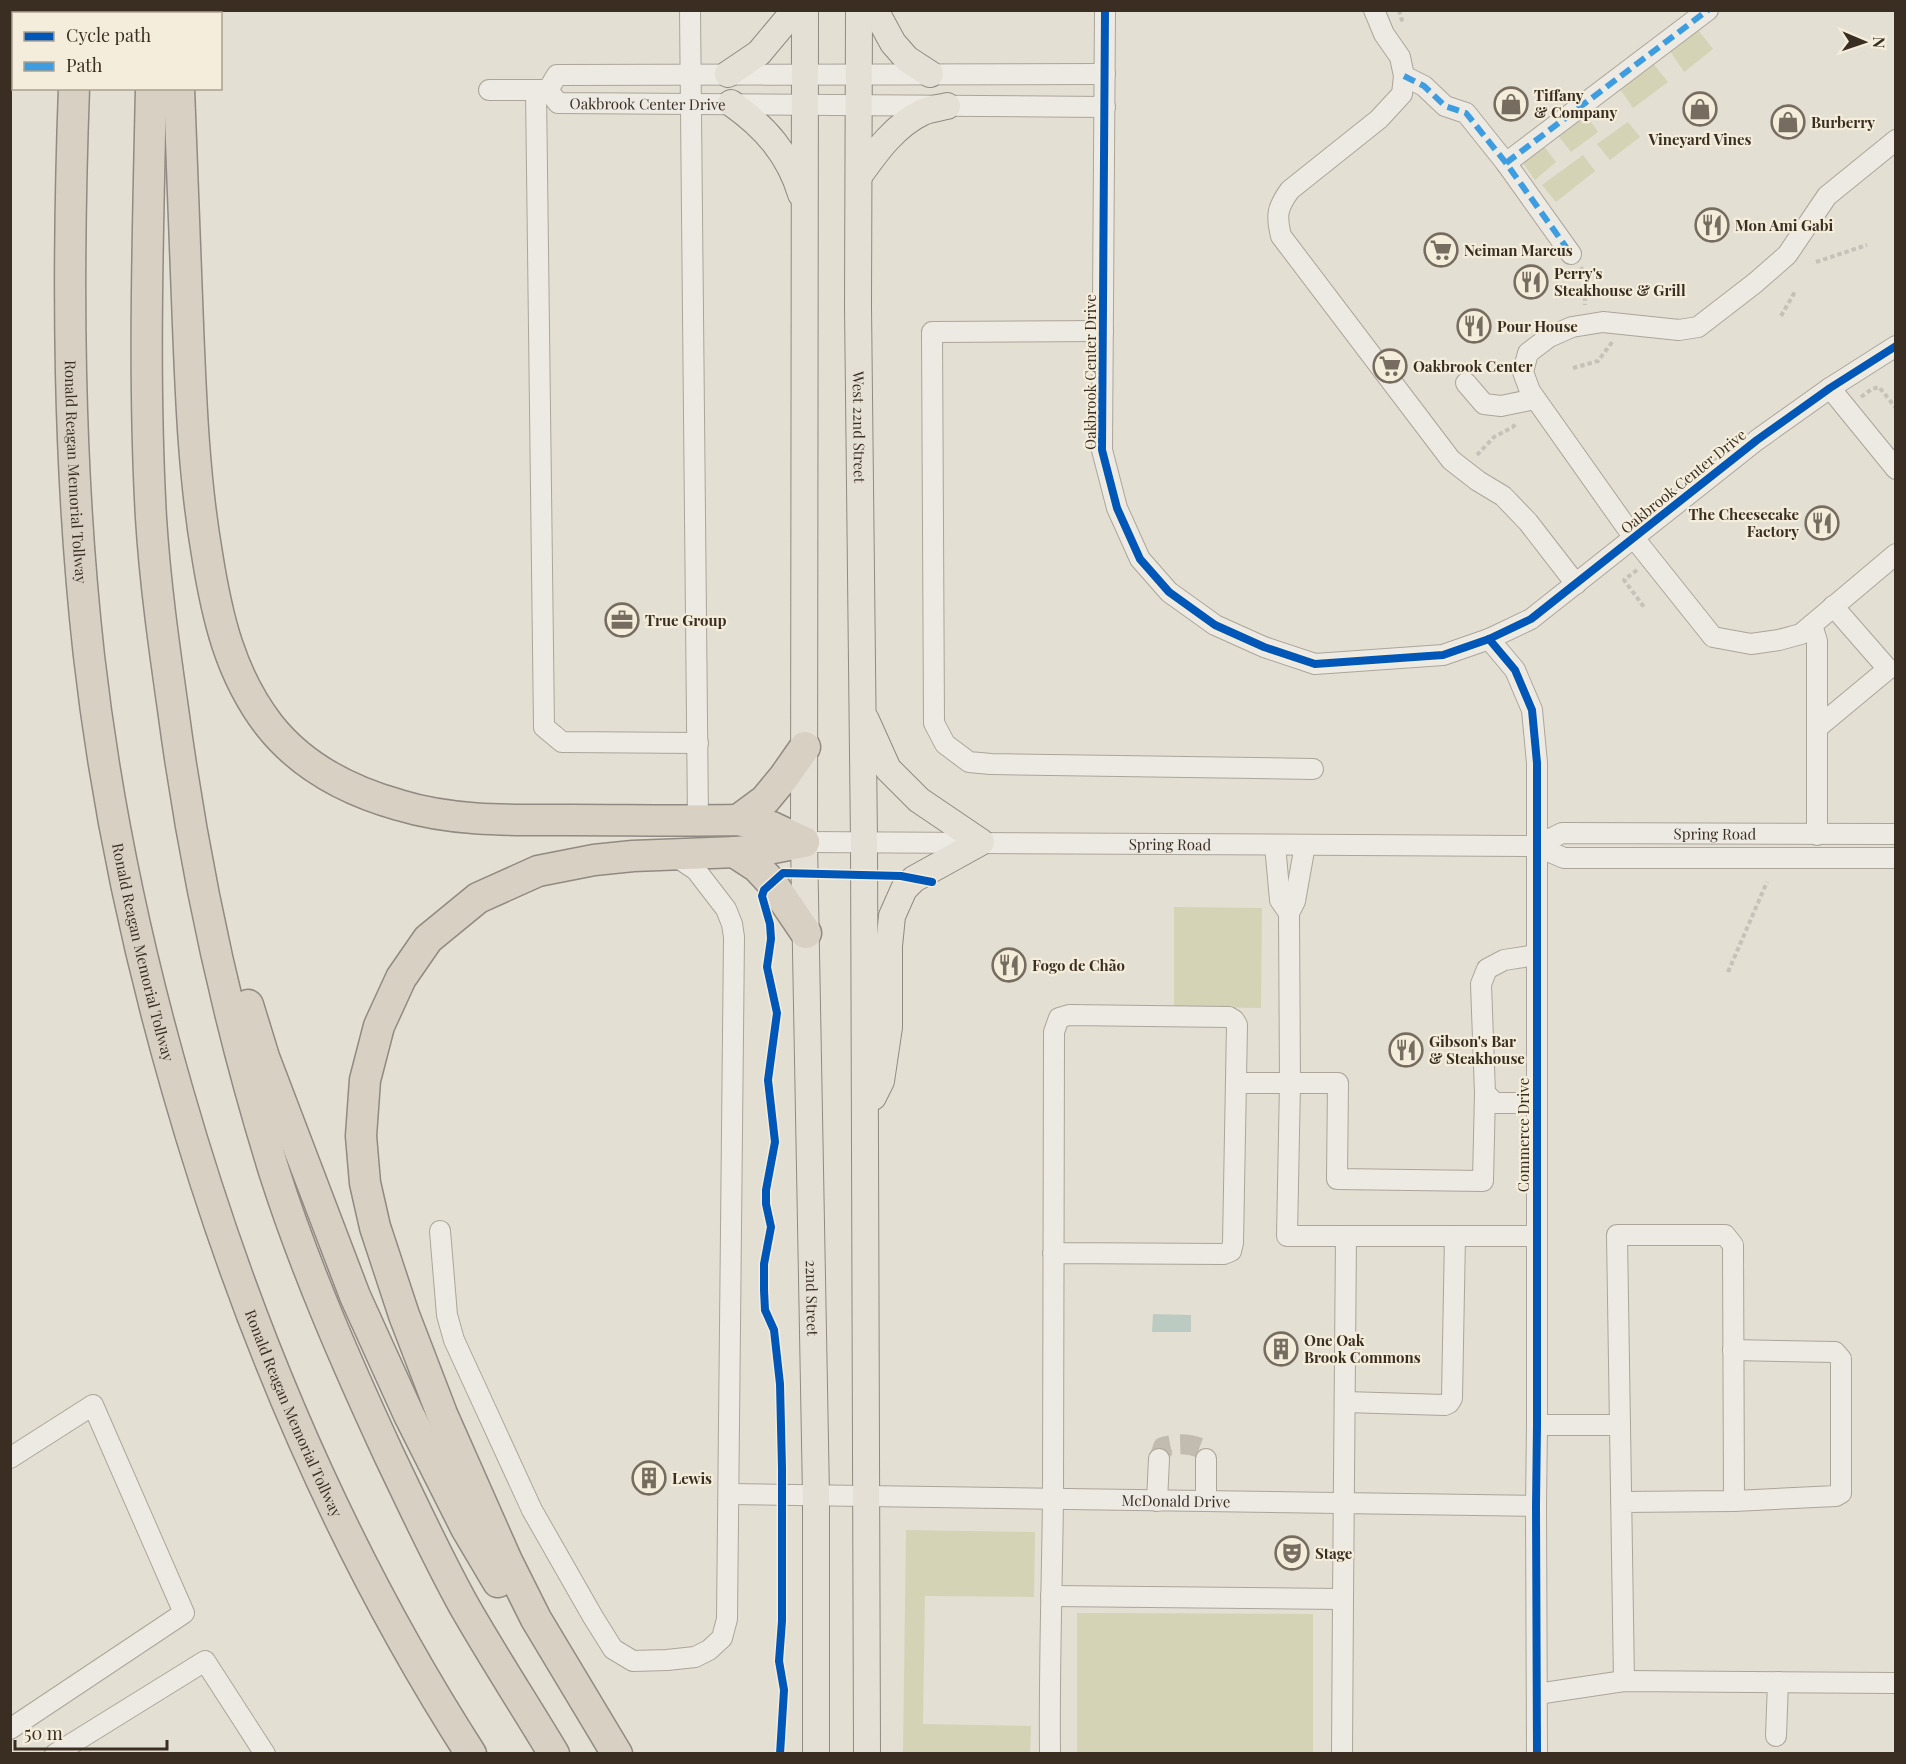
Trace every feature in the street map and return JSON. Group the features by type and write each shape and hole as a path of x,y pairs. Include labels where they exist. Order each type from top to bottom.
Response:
{"highway":[{"path":"59,90 71,389"},
{"name":"Ronald Reagan Memorial Tollway","path":"74,90 71,389 80,567 102,750 125,879 152,999 197,1158 264,1346 310,1457 383,1605 471,1754"},
{"path":"151,90 146,363 149,466 157,582 179,756 200,878 223,988 275,1173 307,1263 357,1385 410,1500 463,1603 554,1754"},
{"path":"179,90 192,430 201,518 221,628 242,683 261,714 294,753 329,778 364,794 402,806 439,814 492,819 738,820 772,826 804,842"},
{"path":"738,820 765,800 805,747"},
{"path":"179,756 217,908 264,1057 355,1296 409,1415 466,1528 570,1694 615,1754"},
{"path":"615,1754 537,1619 478,1498 442,1414 404,1315 375,1227 365,1183 361,1136 365,1080 379,1026 401,978 428,939 478,898 538,871 594,860 734,852 804,842"},
{"path":"734,852 757,867 772,882 806,933"}],"main road":[{"path":"728,74 744,66 759,53 795,10"},
{"path":"804,842 805,10"},
{"name":"West 22nd Street","path":"859,10 858,306 864,842"},
{"path":"875,10 893,43 907,59 930,74"},
{"path":"731,103 765,130 794,173 805,209"},
{"path":"859,176 882,144 901,127 923,112 946,105"},
{"path":"862,712 888,769 919,800 981,842 914,879 904,889 892,916 889,946 889,1027 881,1081 866,1111"},
{"name":"22nd Street","path":"804,842 816,1496 816,1754"},
{"path":"864,842 867,1754"}],"street":[{"path":"690,10 698,820"},
{"name":"Oakbrook Center Drive","path":"1105,10 1102,450 1117,508 1140,559 1169,592 1215,625 1264,647 1315,664 1443,655 1489,639 1531,619 1757,440 1830,388 1896,346"},
{"path":"1374,10 1384,34 1400,57 1404,76 1402,94 1379,119 1290,190 1279,205 1277,219 1281,236 1451,460 1478,481 1503,496 1528,522 1576,584"},
{"path":"1506,163 1708,10"},
{"name":"Oakbrook Center Drive","path":"1105,74 557,75 542,90 558,103 1105,107"},
{"path":"1404,76 1424,86 1445,106 1466,113 1506,163 1571,254"},
{"path":"489,90 542,90 544,728 562,742 698,743"},
{"path":"1896,140 1827,196 1787,255 1698,327 1679,330 1603,322 1572,327 1549,337 1528,354 1523,372 1535,399 1634,538 1713,637 1751,644 1801,634 1896,554"},
{"path":"1103,331 932,332 934,723 945,744 969,762 1313,769"},
{"path":"1466,383 1484,404 1501,406 1535,399"},
{"path":"1830,388 1896,469"},
{"path":"1817,728 1892,666 1833,606"},
{"path":"1812,625 1817,641 1817,835"},
{"path":"1489,639 1515,670 1532,710 1537,763 1536,846"},
{"name":"Spring Road","path":"1536,846 1562,833 1896,834"},
{"name":"Spring Road","path":"804,842 1536,846 1564,858 1896,858"},
{"path":"1275,845 1280,900 1289,913"},
{"path":"1305,845 1295,901 1289,913 1290,1083 1287,1236 1536,1236"},
{"name":"Commerce Drive","path":"1536,846 1537,1694"},
{"path":"440,1231 447,1316 454,1340 532,1510 613,1649 633,1660 695,1657 709,1650 722,1638 727,1619 734,937 726,909 696,870 672,854"},
{"path":"1236,1083 1338,1083 1337,1179 1483,1181 1485,1093 1481,984 1487,969 1504,960 1536,955"},
{"path":"1050,1754 1054,1032 1059,1018 1069,1015 1229,1017 1234,1020 1237,1025 1231,1251 1224,1254 1053,1252"},
{"path":"1485,1093 1495,1102 1536,1103"},
{"path":"1624,1681 1617,1235 1725,1235 1733,1245 1734,1501"},
{"path":"1342,1754 1346,1236"},
{"path":"1345,1401 1445,1406 1449,1403 1452,1398 1455,1236"},
{"path":"1621,1502 1734,1501 1836,1496 1841,1493 1841,1359 1835,1352 1733,1350"},
{"path":"10,1458 93,1405 184,1613 10,1728"},
{"path":"1537,1425 1620,1425"},
{"path":"1157,1501 1159,1459"},
{"path":"1206,1459 1206,1501"},
{"name":"McDonald Drive","path":"729,1494 1536,1506"},
{"path":"1051,1596 1343,1599"},
{"path":"55,1754 205,1661 264,1754"},
{"path":"1537,1754 1537,1694 1624,1681 1896,1683"},
{"path":"1776,1736 1778,1682"}],"path":[{"path":"1399,10 1403,24"},
{"path":"1816,262 1867,245"},
{"path":"1571,254 1580,265 1585,279 1585,305"},
{"path":"1781,316 1796,290"},
{"path":"1574,368 1598,361 1617,336"},
{"path":"1859,398 1879,387 1896,408"},
{"path":"1477,455 1494,437 1516,423"},
{"path":"1639,567 1624,580 1644,606"},
{"path":"1728,972 1767,882"}],"green space":[{"path":"1695,26 1713,49 1684,72 1668,48"},
{"path":"1651,61 1668,82 1633,108 1618,86"},
{"path":"1584,112 1598,132 1571,152 1557,134"},
{"path":"1628,122 1640,137 1610,160 1597,144"},
{"path":"1543,145 1556,162 1535,180 1522,162"},
{"path":"1583,155 1595,171 1556,202 1542,185"},
{"path":"1174,907 1262,908 1261,1008 1174,1007"},
{"path":"906,1530 1035,1532 1034,1597 925,1596 923,1724 1031,1726 1030,1753 903,1753"},
{"path":"1077,1613 1313,1614 1313,1753 1077,1753"}],"shaded area":[{"path":"1153,1314 1191,1315 1191,1332 1152,1332"}],"tunnel":[{"path":"1159,1459 1163,1447 1183,1444 1203,1449 1206,1459"}],"marked path":[{"path":"1506,163 1708,10"},
{"path":"1404,76 1424,86 1445,106 1466,113 1506,163 1571,254"}],"cycle path":[{"path":"1105,10 1102,450 1117,508 1140,559 1169,592 1215,625 1264,647 1315,664 1443,655 1489,639 1531,619 1757,440 1830,388 1896,346"},
{"path":"1489,639 1515,670 1532,710 1537,763 1537,1754"},
{"path":"780,1754 784,1690 779,1661 782,1621 780,1384 774,1330 765,1310 764,1290 764,1264 771,1227 766,1204 766,1190 775,1142 768,1080 777,1013 767,967 771,939 770,924 762,896 764,890 783,873 901,876 932,882"}],"place":[{"name":"Tiffany & Company","path":"1511,104"},
{"name":"Vineyard Vines","path":"1700,109"},
{"name":"Burberry","path":"1788,122"},
{"name":"Mon Ami Gabi","path":"1712,225"},
{"name":"Neiman Marcus","path":"1441,250"},
{"name":"Perry's Steakhouse & Grill","path":"1531,282"},
{"name":"Pour House","path":"1474,326"},
{"name":"Oakbrook Center","path":"1390,366"},
{"name":"The Cheesecake Factory","path":"1822,523"},
{"name":"True Group","path":"622,620"},
{"name":"Fogo de Chão","path":"1009,965"},
{"name":"Gibson's Bar & Steakhouse","path":"1406,1050"},
{"name":"One Oak Brook Commons","path":"1281,1349"},
{"name":"Lewis","path":"649,1478"},
{"name":"Stage","path":"1292,1553"}]}
